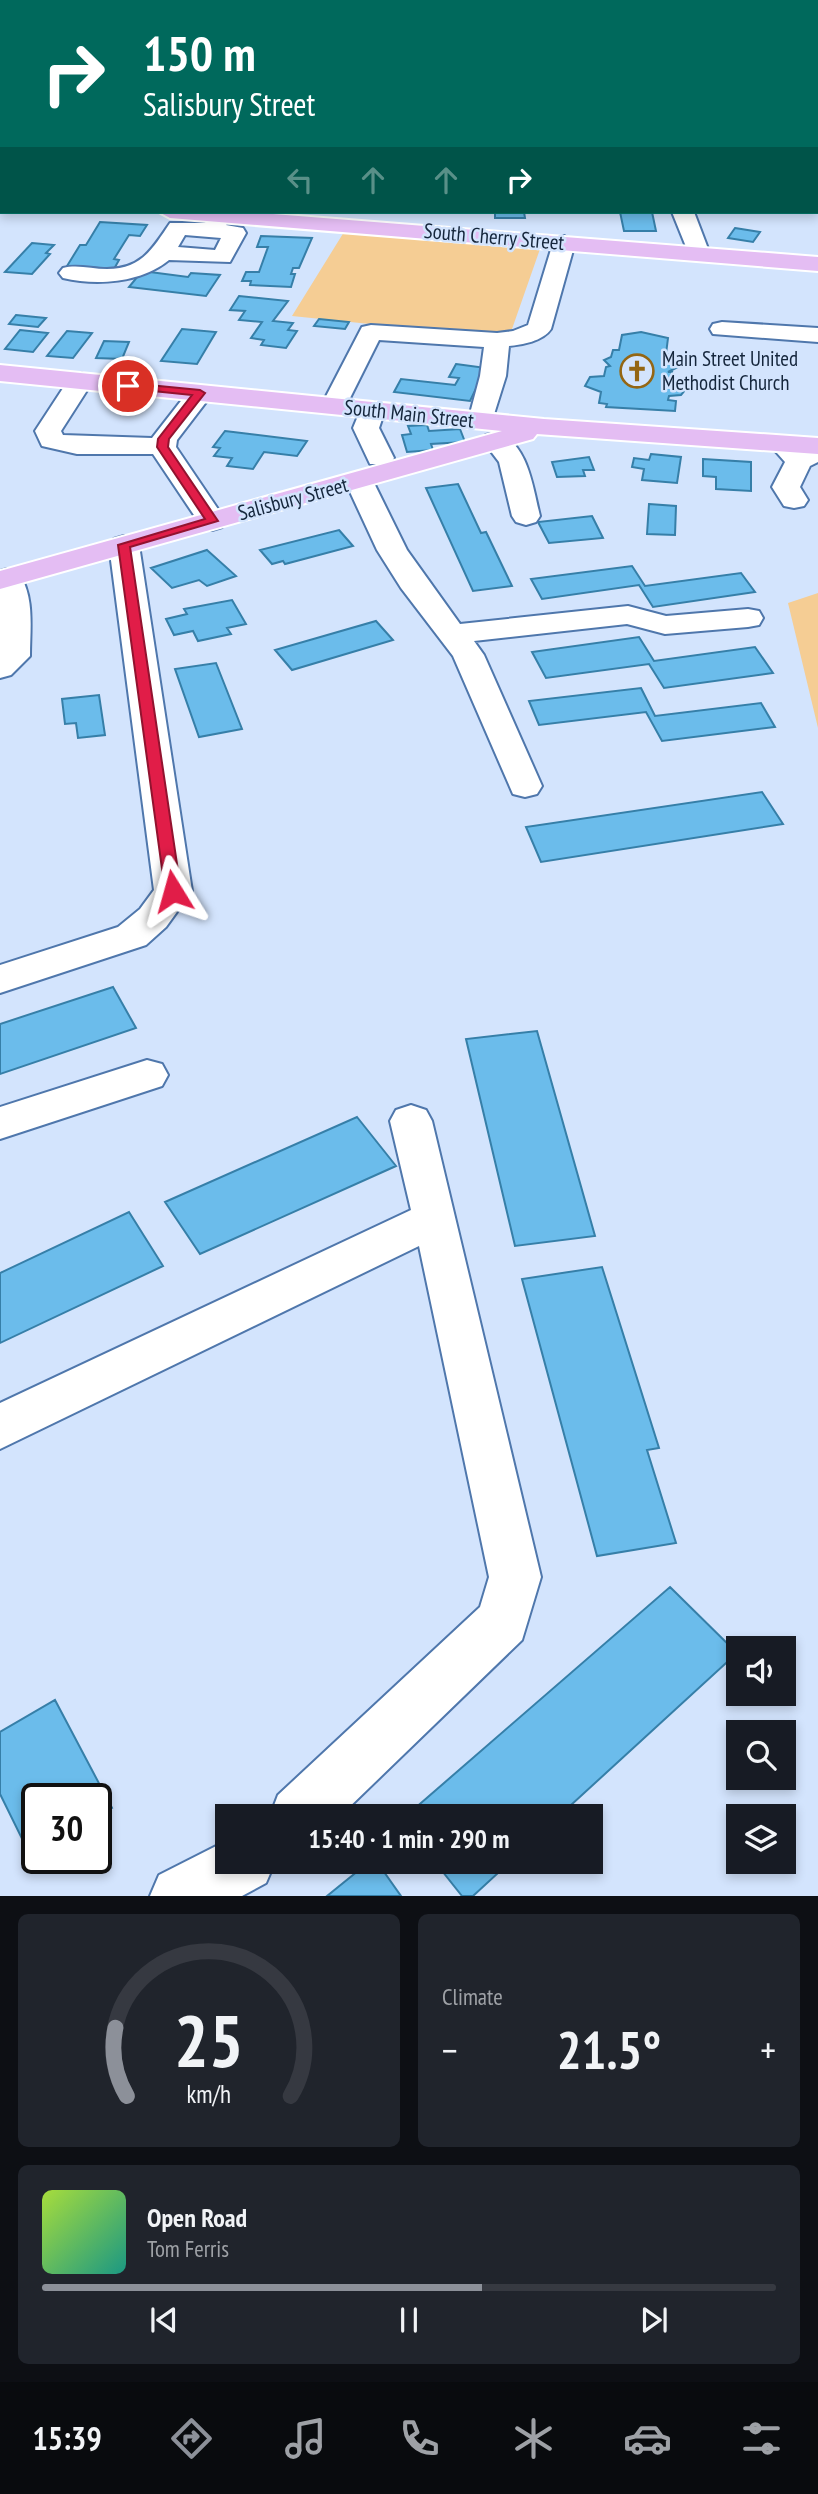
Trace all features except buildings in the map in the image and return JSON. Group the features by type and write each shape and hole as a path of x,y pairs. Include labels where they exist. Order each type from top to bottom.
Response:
{"main road":[{"name":"South Cherry Street","path":"179,214 217,223 564,243 818,264"},
{"name":"South Main Street","path":"0,373 372,410 489,431"},
{"name":"Salisbury Street","path":"3,579 359,481 489,431 544,427 804,451"}],"street":[{"path":"684,214 699,254"},
{"path":"71,273 112,276 153,262 164,253 222,257 235,233 217,223"},
{"path":"334,406 371,332 497,340 518,338 539,329 564,243"},
{"path":"722,329 818,335"},
{"path":"497,340 489,431 512,461 526,516"},
{"path":"80,381 48,431 52,440 69,444 137,443 162,447 212,521"},
{"path":"162,447 164,439 200,393"},
{"path":"372,410 366,428 380,458"},
{"path":"794,500 786,487 804,451"},
{"path":"359,481 392,550 412,582 468,655 525,786"},
{"path":"0,979 132,936 153,918 173,891 124,545"},
{"path":"0,668 14,656 15,603 3,579"},
{"path":"454,634 628,615 665,625 748,618"},
{"path":"0,1124 146,1075"},
{"path":"312,1804 503,1622 515,1577 411,1121"},
{"path":"0,1427 435,1218"},
{"path":"180,1895 221,1874"}],"shaded area":[{"path":"344,232 540,249 512,329 487,336 292,316"},
{"path":"818,593 818,728 788,603"}],"place":[{"name":"Main Street United Methodist Church","path":"637,371"}],"route":[{"path":"128,386 200,393 164,439 162,447 212,521 124,545 173,891"}]}
